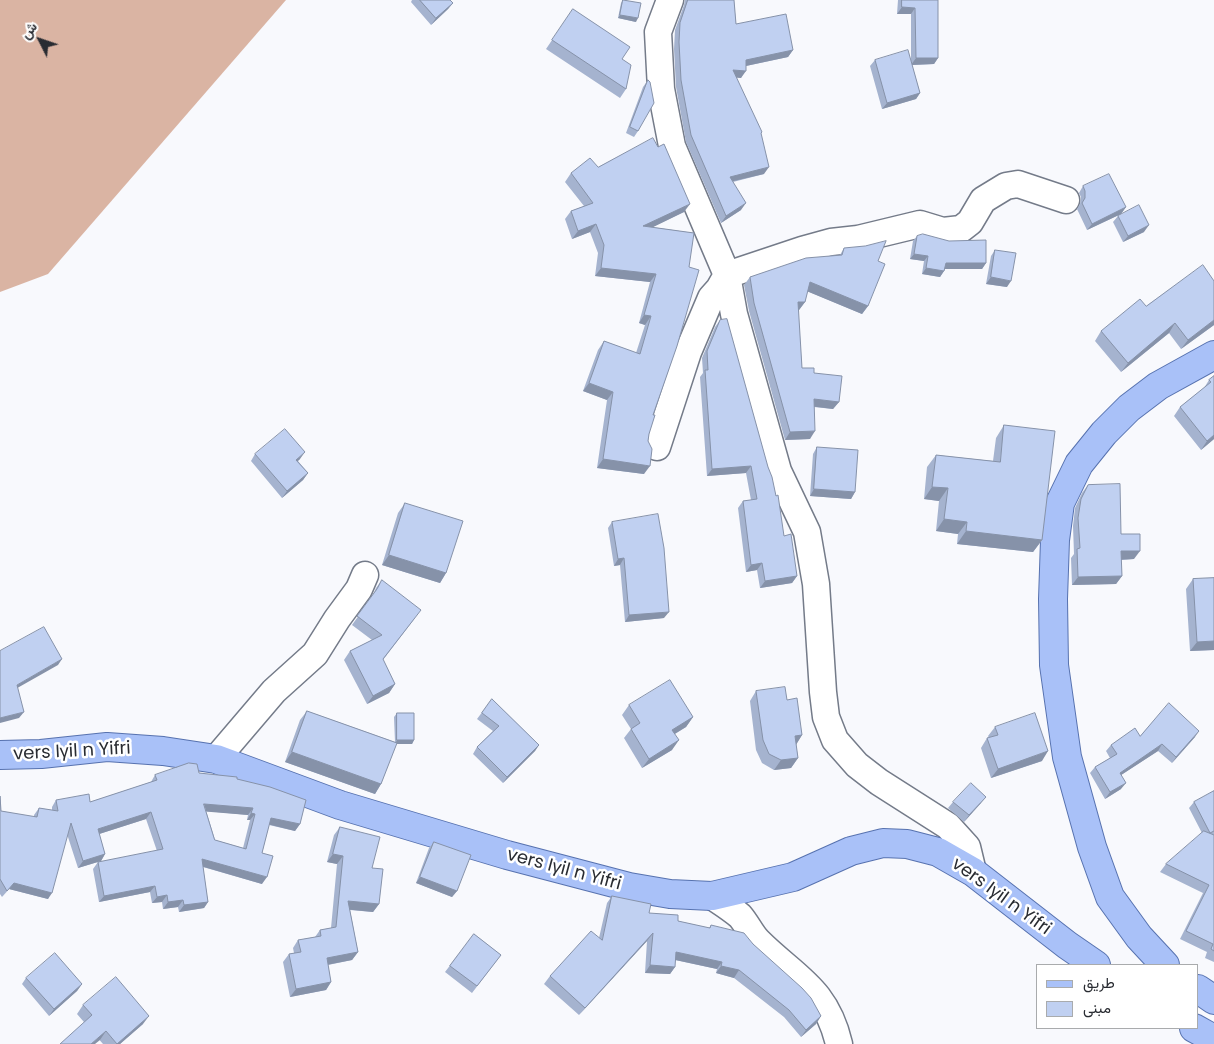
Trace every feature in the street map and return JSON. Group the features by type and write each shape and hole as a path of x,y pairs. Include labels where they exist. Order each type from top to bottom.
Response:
{"main road":[{"path":"1164,964 1138,937 1110,897 1092,847 1067,757 1054,665 1053,599 1055,540 1060,503 1079,464 1104,433 1129,408 1158,386 1214,354"},
{"name":"vers Iγil n Yifri","path":"0,755 41,754 107,747 163,751 216,759 340,805 582,876 670,894 712,896 793,877 851,851 883,843 907,844 938,852 973,872 1095,964"},
{"path":"1199,990 1214,1000"},
{"path":"1196,1029 1214,1039"}],"street":[{"path":"670,0 658,32 661,89 672,146 727,275 734,314 778,471 807,532 816,584 826,717 835,740 857,765 879,782 948,826 967,846 973,872"},
{"path":"657,447 688,352 711,298 727,275 831,242 858,239 920,224 942,231 961,229 970,222 984,200 1006,186 1018,184 1066,200"},
{"path":"216,759 274,691 315,654 359,589 365,575"},
{"path":"712,896 740,917 758,940 816,994 832,1020 839,1044"}],"shaded area":[{"path":"0,0 286,0 48,274 0,292"}],"building":[{"path":"420,0 450,0 453,3 436,18"},
{"path":"623,0 641,3 638,18 620,15"},
{"path":"688,0 734,0 736,24 786,14 793,50 746,60 746,71 733,70 762,132 769,167 730,177 746,203 726,216 691,135 681,80 680,23"},
{"path":"902,0 938,0 938,58 916,58 915,8 902,7"},
{"path":"573,9 630,47 622,59 631,65 626,89 552,40"},
{"path":"908,50 920,93 887,103 875,60"},
{"path":"648,80 654,103 638,131 630,127"},
{"path":"653,138 658,147 664,144 690,204 643,226 694,233 689,267 699,270 677,346 653,415 655,415 648,441 652,449 650,466 603,459 613,392 589,383 604,341 640,354 651,316 644,315 656,274 601,268 604,245 596,224 578,231 571,211 593,203 571,173 590,158 598,167"},
{"path":"1109,174 1126,207 1092,224 1082,203 1085,198 1083,186"},
{"path":"1139,205 1149,225 1128,236 1118,216"},
{"path":"923,234 949,241 986,240 986,263 946,263 944,271 926,268 928,256 914,254 917,236"},
{"path":"886,241 878,261 885,264 868,306 810,282 805,302 798,302 802,368 814,368 814,373 842,376 839,402 814,399 815,431 790,432 754,303 750,277 806,258 842,255 844,248"},
{"path":"995,250 1016,253 1011,281 991,277"},
{"path":"1203,265 1214,281 1214,320 1188,340 1175,323 1128,363 1101,331 1140,299 1146,306"},
{"path":"727,319 776,496 778,495 784,536 791,534 797,576 765,581 762,563 751,565 743,501 757,499 751,466 712,469 705,370 708,370 707,351 720,320"},
{"path":"1214,376 1214,435 1207,441 1180,407 1211,382 1209,380"},
{"path":"1004,425 1055,431 1042,540 966,531 967,522 944,519 948,488 932,487 936,455 1000,462"},
{"path":"285,429 305,452 296,460 308,473 287,491 255,454"},
{"path":"817,447 858,450 855,492 814,489"},
{"path":"1120,484 1121,534 1140,534 1140,551 1121,551 1122,576 1078,577 1077,549 1080,548 1078,518 1081,499 1088,485"},
{"path":"405,503 463,521 446,573 389,555"},
{"path":"658,514 664,548 669,612 629,615 624,558 618,559 612,522"},
{"path":"1214,578 1214,641 1197,642 1193,579"},
{"path":"382,580 421,610 383,659 395,684 373,696 350,651 382,635 357,616"},
{"path":"44,627 62,659 17,685 24,712 0,718 0,651"},
{"path":"670,680 693,717 672,730 679,740 649,759 631,729 640,723 629,705"},
{"path":"785,687 787,700 797,698 802,735 795,736 798,758 781,760 769,754 763,740 756,691"},
{"path":"492,699 539,745 507,777 477,747 499,726 482,713"},
{"path":"1169,703 1199,731 1176,757 1162,744 1120,773 1126,783 1110,792 1095,767 1117,754 1111,745 1135,728 1140,736"},
{"path":"307,711 397,743 381,784 292,752"},
{"path":"397,713 414,713 414,740 397,740"},
{"path":"1035,713 1048,751 998,769 987,738 998,735 995,727"},
{"path":"189,763 197,764 199,773 237,777 237,779 270,787 306,800 300,824 271,818 262,853 273,856 267,877 202,859 208,902 184,905 183,900 168,902 167,895 157,897 155,886 104,896 98,862 163,849 151,812 98,829 105,854 83,861 71,823 52,893 14,883 7,891 0,879 0,796 1,811 37,817 39,808 58,811 56,800 89,794 90,802 157,780 155,775","holes":["204,804 253,808 251,813 255,814 246,849 215,840"]},
{"path":"971,783 986,797 969,815 953,802"},
{"path":"1214,791 1214,831 1210,833 1194,802"},
{"path":"340,827 380,837 372,868 383,869 379,904 348,901 358,952 327,958 331,982 296,989 289,954 301,952 298,940 321,936 320,930 336,927 343,856 333,854"},
{"path":"1204,831 1214,835 1214,951 1211,949 1213,944 1186,931 1209,885 1166,864"},
{"path":"434,842 471,855 457,891 420,877"},
{"path":"612,896 651,904 649,913 678,915 678,921 710,928 711,925 744,933 753,944 802,988 811,998 821,1016 806,1030 789,1010 739,970 721,966 722,962 676,952 675,967 650,965 653,933 585,1008 550,976 591,931 602,940"},
{"path":"474,934 501,955 477,986 450,966"},
{"path":"55,953 82,984 54,1009 26,978"},
{"path":"116,977 149,1016 117,1044 106,1031 91,1044 60,1044 92,1015 83,1005"}]}
